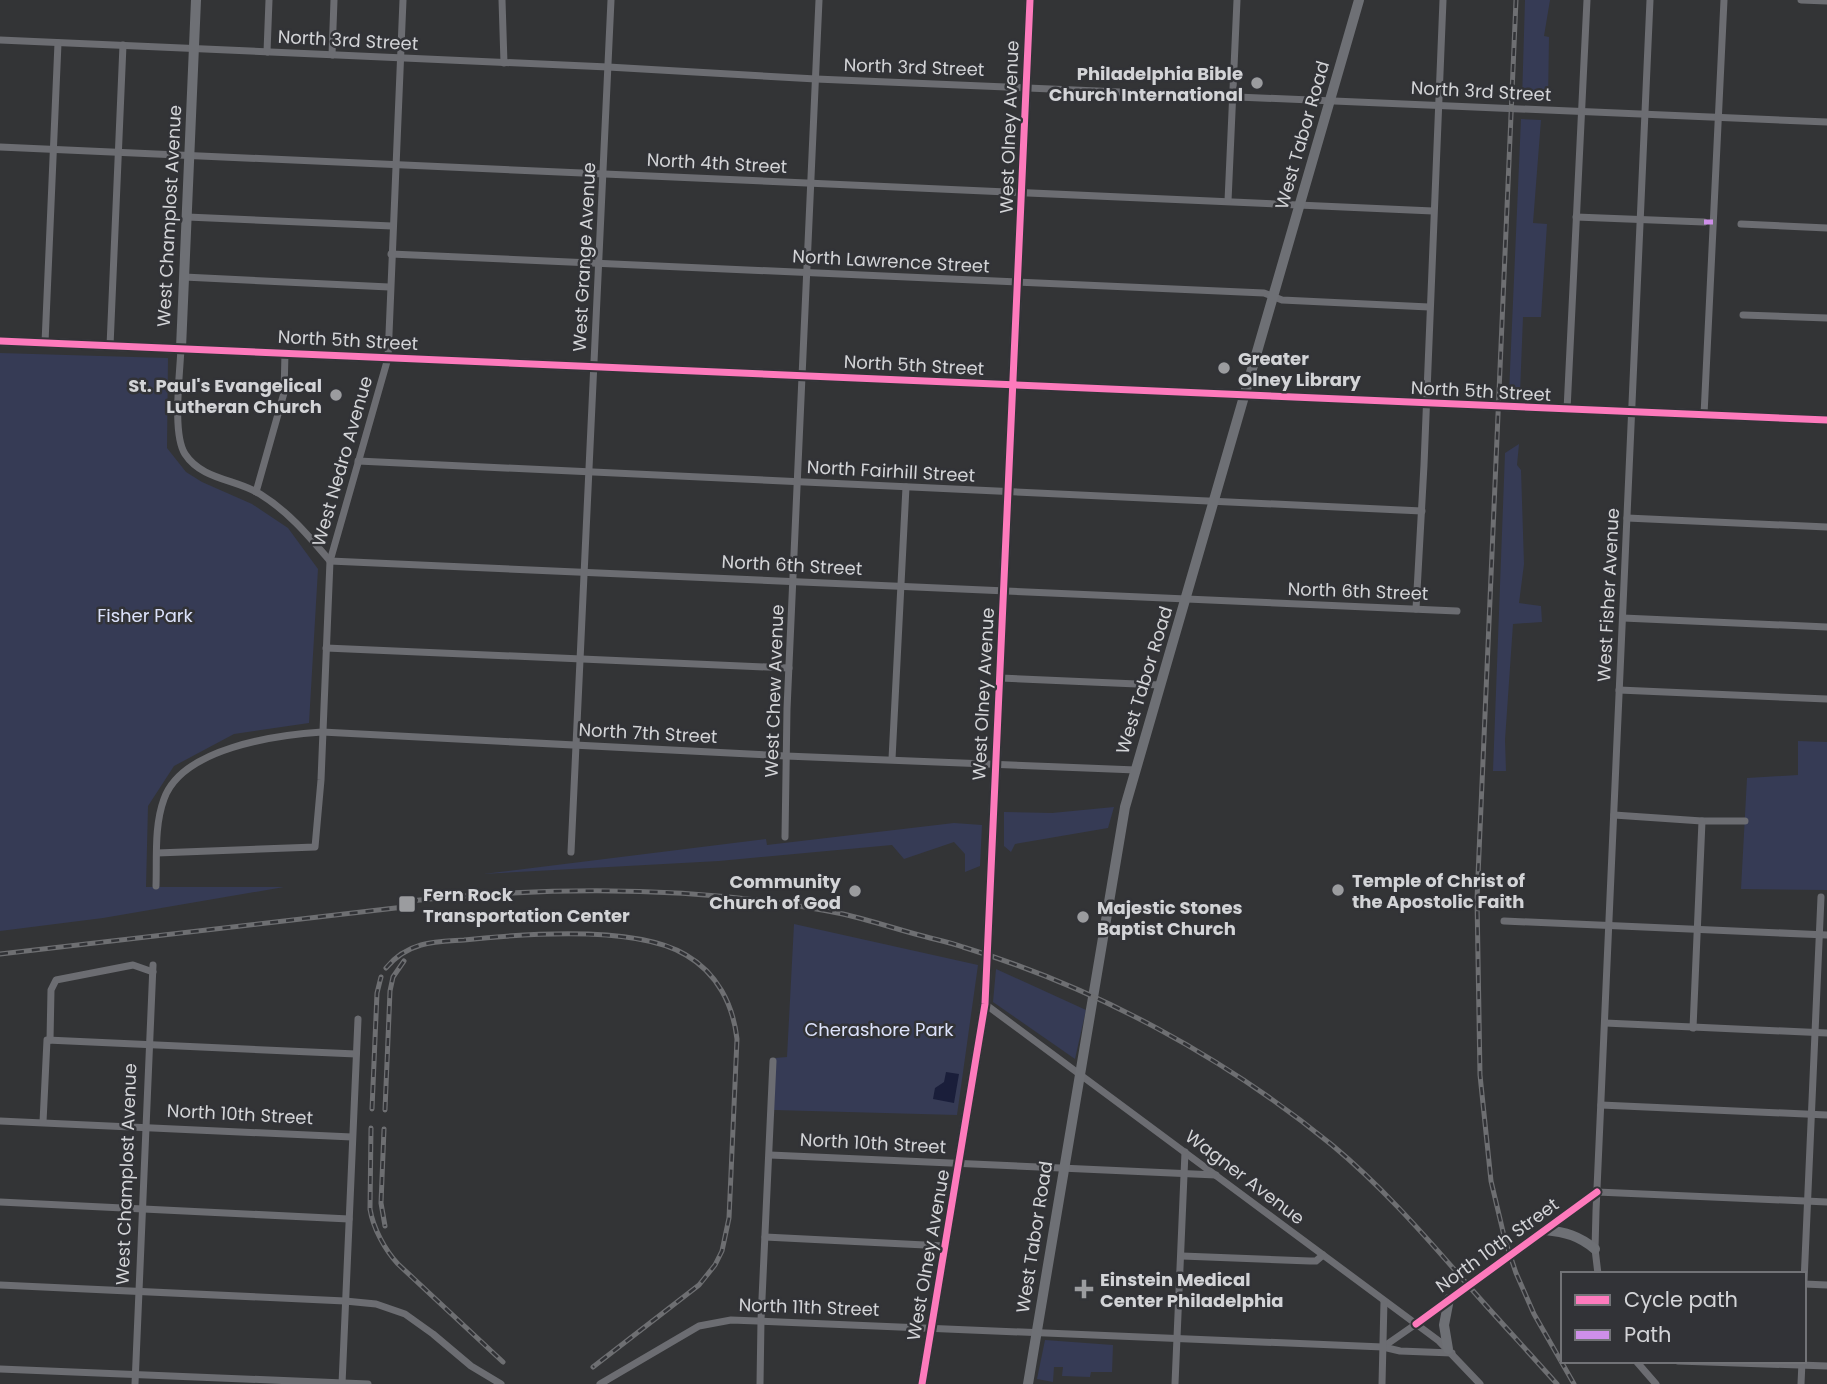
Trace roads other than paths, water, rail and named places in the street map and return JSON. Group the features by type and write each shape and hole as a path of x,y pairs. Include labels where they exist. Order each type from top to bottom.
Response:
{"street":[{"name":"West Champlost Avenue","path":"196,0 179,435 185,454 203,472 256,492"},
{"path":"267,52 269,0"},
{"path":"332,55 334,0"},
{"name":"West Nedro Avenue","path":"157,853 315,847 330,561 388,358 403,0"},
{"path":"502,0 504,62"},
{"name":"West Grange Avenue","path":"571,852 611,0"},
{"name":"West Chew Avenue","path":"785,837 789,668 819,0"},
{"name":"West Olney Avenue","path":"922,1384 985,1004 1030,0"},
{"path":"1228,201 1237,0"},
{"name":"West Tabor Road","path":"1028,1384 1125,807 1359,0"},
{"path":"1416,609 1443,0"},
{"path":"1567,410 1587,0"},
{"name":"West Fisher Avenue","path":"1598,1272 1595,1249 1597,1192 1650,0"},
{"path":"1704,415 1724,0"},
{"path":"1801,0 1827,1"},
{"name":"North 3rd Street","path":"0,40 816,79 1827,122"},
{"path":"45,343 58,43"},
{"path":"110,346 123,45"},
{"name":"North 4th Street","path":"0,147 1433,211"},
{"path":"1576,216 1704,222"},
{"path":"187,217 392,226"},
{"path":"1741,224 1827,228"},
{"name":"North Lawrence Street","path":"391,254 1265,293 1282,300 1429,307"},
{"path":"184,277 389,287"},
{"path":"1743,315 1827,318"},
{"name":"North 5th Street","path":"0,341 1827,420"},
{"path":"285,353 284,393 256,492 281,507 330,561"},
{"name":"North Fairhill Street","path":"358,461 1008,493 1215,499 1422,511"},
{"path":"892,759 906,487"},
{"path":"1627,518 1827,527"},
{"name":"North 6th Street","path":"330,561 1457,611"},
{"path":"1623,618 1827,627"},
{"path":"326,648 789,668"},
{"path":"1000,678 1160,685"},
{"path":"1619,690 1827,699"},
{"name":"North 7th Street","path":"157,853 164,797 183,774 207,759 250,741 284,735 322,732 1136,770"},
{"path":"1614,815 1745,821"},
{"path":"1693,1028 1702,821"},
{"path":"156,886 157,853"},
{"path":"1805,1272 1816,1032 1824,935 1821,897"},
{"path":"1504,921 1824,935"},
{"name":"West Champlost Avenue","path":"50,1040 51,990 56,980 133,965 153,968 135,1384"},
{"name":"Wagner Avenue","path":"985,1004 1416,1324 1450,1351 1480,1384"},
{"path":"342,1383 358,1019"},
{"path":"1605,1023 1827,1033"},
{"path":"43,1122 47,1040 356,1054"},
{"path":"760,1384 773,1060"},
{"path":"1601,1105 1827,1115"},
{"name":"North 10th Street","path":"0,1121 352,1137"},
{"path":"1175,1384 1185,1152"},
{"name":"North 10th Street","path":"770,1155 1216,1175"},
{"path":"1597,1192 1827,1202"},
{"name":"North 10th Street","path":"1383,1347 1597,1192"},
{"path":"0,1202 349,1219"},
{"path":"1545,1230 1567,1232 1595,1249"},
{"path":"765,1237 945,1246"},
{"path":"1182,1256 1316,1261 1323,1255"},
{"path":"1806,1283 1827,1285"},
{"path":"0,1285 376,1304 405,1314 471,1366 500,1384"},
{"path":"1449,1299 1444,1325 1450,1351"},
{"path":"1382,1384 1384,1301"},
{"name":"North 11th Street","path":"600,1384 699,1326 731,1320 1383,1347 1400,1351 1450,1351"},
{"path":"1638,1363 1656,1384"},
{"path":"1801,1384 1802,1363 1827,1366"},
{"path":"0,1369 368,1384"}],"railway":[{"path":"1516,0 1477,899 1480,1075 1491,1181 1505,1240 1534,1314 1561,1361"},
{"path":"410,901 518,893 627,891 681,893 790,904 853,916 958,945 1062,983 1110,1004 1203,1054 1291,1113 1332,1145 1399,1208 1557,1384"},
{"path":"0,954 404,907"},
{"path":"386,968 406,951 432,943 546,934 609,935 665,945 686,955 697,962 722,991 732,1014 737,1039 729,1218 722,1251 699,1285 593,1367"},
{"path":"385,1110 390,991 393,977 404,961"},
{"path":"372,1109 377,993 381,977"},
{"path":"371,1128 370,1209 384,1245 398,1264 503,1362"},
{"path":"384,1129 381,1203 385,1226"},
{"path":"1562,1363 1574,1384"}],"place":[{"name":"Philadelphia Bible Church International","path":"1257,83"},
{"name":"Greater Olney Library","path":"1224,368"},
{"name":"St. Paul's Evangelical Lutheran Church","path":"336,395"},
{"name":"Temple of Christ of the Apostolic Faith","path":"1338,890"},
{"name":"Community Church of God","path":"855,891"},
{"name":"Fern Rock Transportation Center","path":"407,904"},
{"name":"Majestic Stones Baptist Church","path":"1083,917"},
{"name":"Einstein Medical Center Philadelphia","path":"1084,1289"}],"park label":[{"name":"Fisher Park","path":"145,615"},
{"name":"Cherashore Park","path":"879,1029"}]}
